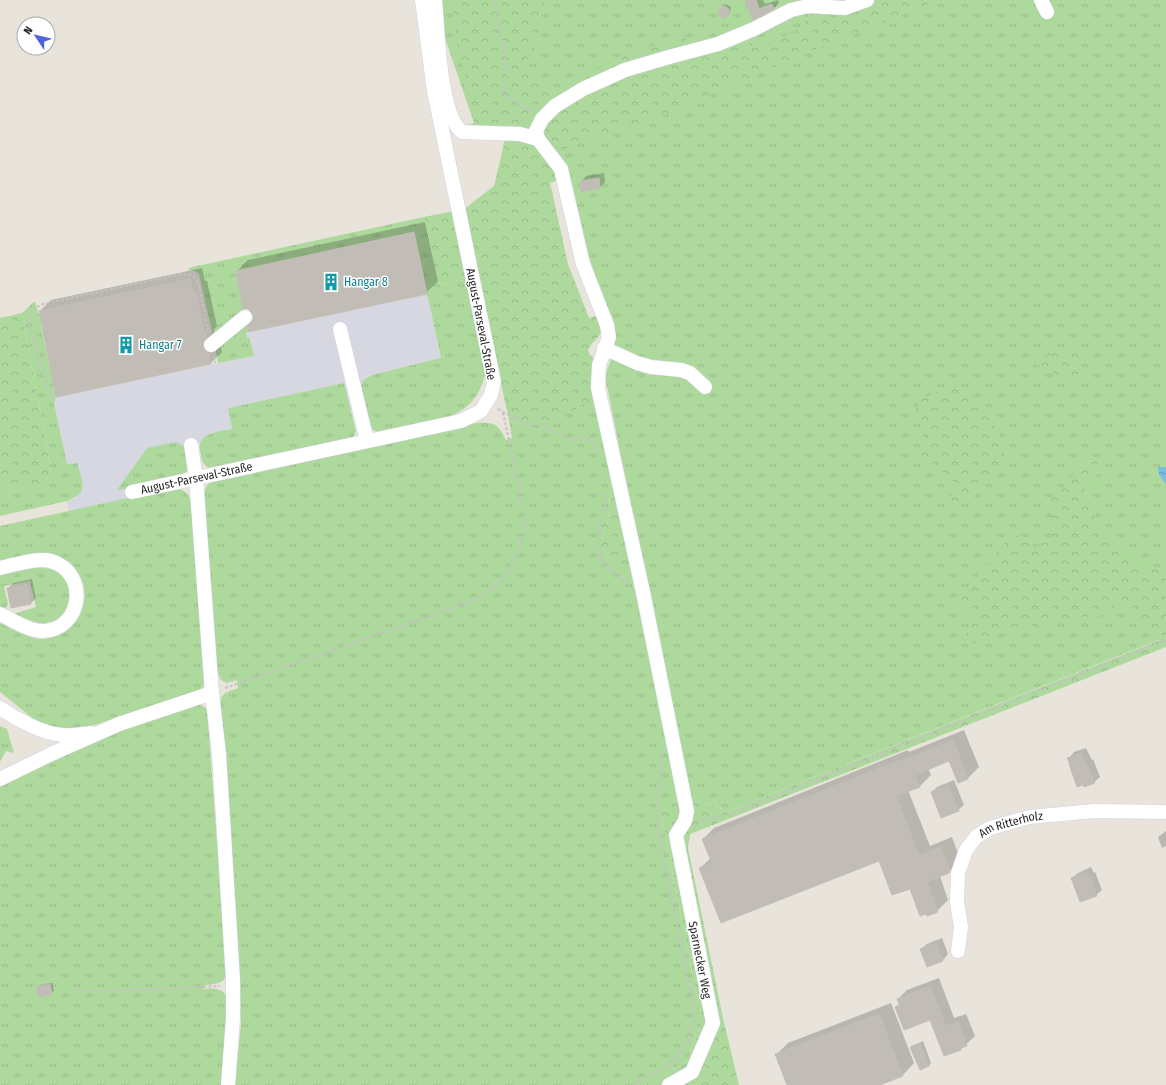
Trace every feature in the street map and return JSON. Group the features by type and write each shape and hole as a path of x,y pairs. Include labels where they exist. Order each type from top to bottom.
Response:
{"street":[{"name":"August-Parseval-Straße","path":"132,492 461,421 481,411 487,402 491,395 494,382 434,91 422,0"},
{"path":"435,0 442,79 449,112 456,127 462,132 520,134 538,139"},
{"path":"685,820 687,811 685,797 643,592 598,388 599,365 609,337 607,326 583,264 561,169 538,139 536,131 542,119 555,106 583,89 625,70 718,44 754,30 791,10 808,6 845,8 867,0"},
{"path":"211,345 245,318"},
{"path":"340,329 367,441"},
{"path":"604,348 637,363 651,367 681,370 690,373 705,386"},
{"path":"191,445 196,478 212,693 219,754 234,986 228,1085"},
{"path":"0,568 41,560 51,561 59,564 68,571 77,586 76,607 63,624 53,629 43,631 33,630 0,614"},
{"path":"0,778 119,724 212,693"},
{"path":"0,708 11,716 39,729 62,735 101,732"},
{"name":"Am Ritterholz","path":"958,951 961,927 957,902 958,873 966,850 976,837 990,828 1030,817 1094,811 1166,812"},
{"name":"Sparnecker Weg","path":"669,1085 692,1072 713,1024 676,835 685,820"}],"path":[{"path":"495,0 507,73 504,95 542,119"},
{"path":"54,400 49,392 29,321 34,308 43,304 181,274 189,274 194,276 198,282 215,363"},
{"path":"487,402 503,413 520,421 545,426 569,438 581,437 594,443 599,454"},
{"path":"212,693 473,601 492,589 507,574 517,554 523,532 523,509 503,413"},
{"path":"608,491 607,503 597,546 600,558 627,584 630,590"},
{"path":"685,820 690,823 730,814 1166,640"},
{"path":"633,1085 667,1065 681,1053 688,1041 693,1022 692,1001 658,835 656,814 661,773 661,751"},
{"path":"74,988 87,991 99,991 234,986"}],"shaded area":[{"path":"427,294 441,359 366,377 366,408 351,410 344,383 228,408 232,429 209,434 201,443 184,446 181,444 135,488 127,499 69,511 67,501 77,498 67,464 54,403 56,397 254,356 251,338 247,338 246,333"}],"green space":[{"path":"432,0 1166,0 1166,637 728,811 689,797 605,376 615,348 615,333 587,251 560,151 474,123"},
{"path":"450,0 541,0 545,4 538,21 538,43 526,61 519,67 549,87 573,88 605,61 683,36 692,48 740,38 753,47 768,46 799,28 808,19 808,9 826,10 831,22 843,17 849,7 845,0 939,0 788,60 653,120 598,135 560,151 567,177 550,183 568,264 589,318 596,316 601,331 588,350 590,355 595,359 596,397 542,429 509,420 463,210 494,186 504,140 456,127 474,123"},
{"path":"454,211 468,279 439,285 424,217"},
{"path":"424,217 439,285 468,279 486,371 477,394 464,409 445,418 434,421 378,432 373,430 367,416 362,385 367,378 376,374 441,358 414,233 236,271 244,314 214,340 199,274 195,271 189,270 188,268"},
{"path":"35,301 42,326 56,397 54,403 67,464 77,463 82,481 82,490 74,498 67,501 0,516 0,485 11,492 43,485 51,471 22,313"},
{"path":"22,313 51,471 43,485 11,492 0,485 0,318"},
{"path":"246,321 248,332 246,333 247,338 250,338 254,356 218,363 215,346"},
{"path":"1061,350 1075,351 1081,361 1081,371 1074,377 1064,378 1056,376 1049,369 1032,363 1034,356 1044,358"},
{"path":"344,383 356,431 350,440 210,469 203,463 200,446 204,437 213,433 232,429 228,408"},
{"path":"955,387 972,394 986,408 1004,446 1003,460 978,493 955,507 949,498 958,486 922,455 924,426 916,408 920,400 940,390"},
{"path":"596,397 612,477 608,518 602,540 606,558 614,568 634,586 678,799 661,813 702,1023 687,1061 645,1085 235,1085 241,1023 240,976 220,704 223,695 238,688 237,680 227,683 221,680 217,671 204,496 207,486 211,482 221,478 477,423 488,423 495,425 501,430 506,440 512,438 509,420 525,425"},
{"path":"176,442 186,447 190,468 186,472 178,477 117,490 147,448"},
{"path":"1086,455 1098,463 1099,472 1083,492 1092,507 1100,528 1111,544 1130,559 1160,571 1166,571 1166,647 690,834 688,848 723,1018 739,1085 645,1085 687,1061 702,1023 661,813 678,799 689,797 728,811 1160,640 1142,617 1132,609 1117,604 1103,616 1083,617 1048,626 1024,626 973,643 966,639 970,617 957,602 1011,535 1023,536 1035,547 1048,541 1056,528 1049,507 1053,492 1067,485 1078,465"},
{"path":"612,477 634,586 614,568 606,558 602,540 608,518"},
{"path":"173,488 184,491 191,500 205,680 203,687 197,692 82,729 57,730 36,721 0,692 0,623 25,635 39,639 57,636 70,627 80,615 84,601 84,586 78,572 67,561 51,554 33,554 0,562 0,526"},
{"path":"37,567 51,569 62,574 68,583 71,596 68,609 57,620 43,624 30,621 15,614 36,607 30,581 4,586 8,604 5,610 0,608 0,575"},
{"path":"195,701 207,709 227,975 223,981 204,985 204,989 216,989 222,991 228,1001 222,1085 0,1085 0,787 116,730"},
{"path":"0,726 7,729 14,753 6,751 0,762"}],"water":[{"path":"1158,467 1166,467 1166,484 1159,475"}],"building":[{"path":"745,0 756,0 759,9 772,4 774,9 753,20"},
{"path":"724,6 728,8 730,12 728,16 724,18 720,16 718,12 720,8"},
{"path":"599,178 600,188 581,192 580,181"},
{"name":"Hangar 8","path":"414,232 427,294 248,332 247,326 253,320 253,315 248,309 243,309 236,271"},
{"name":"Hangar 7","path":"190,279 193,292 196,292 206,338 203,342 203,347 205,351 209,353 211,364 56,397 39,311"},
{"path":"27,584 31,604 11,608 7,588"},
{"path":"953,740 968,779 958,783 949,761 915,775 920,787 896,796 919,856 941,847 950,871 949,873 927,882 938,912 927,916 926,914 920,916 910,889 892,895 879,861 721,923 699,868 712,863 702,839"},
{"path":"1081,753 1095,783 1084,787 1083,785 1077,787 1067,758"},
{"path":"948,785 959,811 941,818 931,792"},
{"path":"1086,872 1088,878 1090,877 1097,896 1080,902 1071,878"},
{"path":"936,943 943,961 927,967 920,949"},
{"path":"50,984 52,994 38,997 36,987"},
{"path":"930,986 946,1026 958,1022 967,1046 961,1048 961,1050 944,1056 930,1020 904,1030 895,1007 900,1005 897,999"},
{"path":"879,1014 903,1076 880,1085 787,1085 775,1054"},
{"path":"920,1043 929,1066 920,1070 910,1047"}],"place":[{"name":"Hangar 8","path":"331,282"},
{"name":"Hangar 7","path":"126,345"}]}
